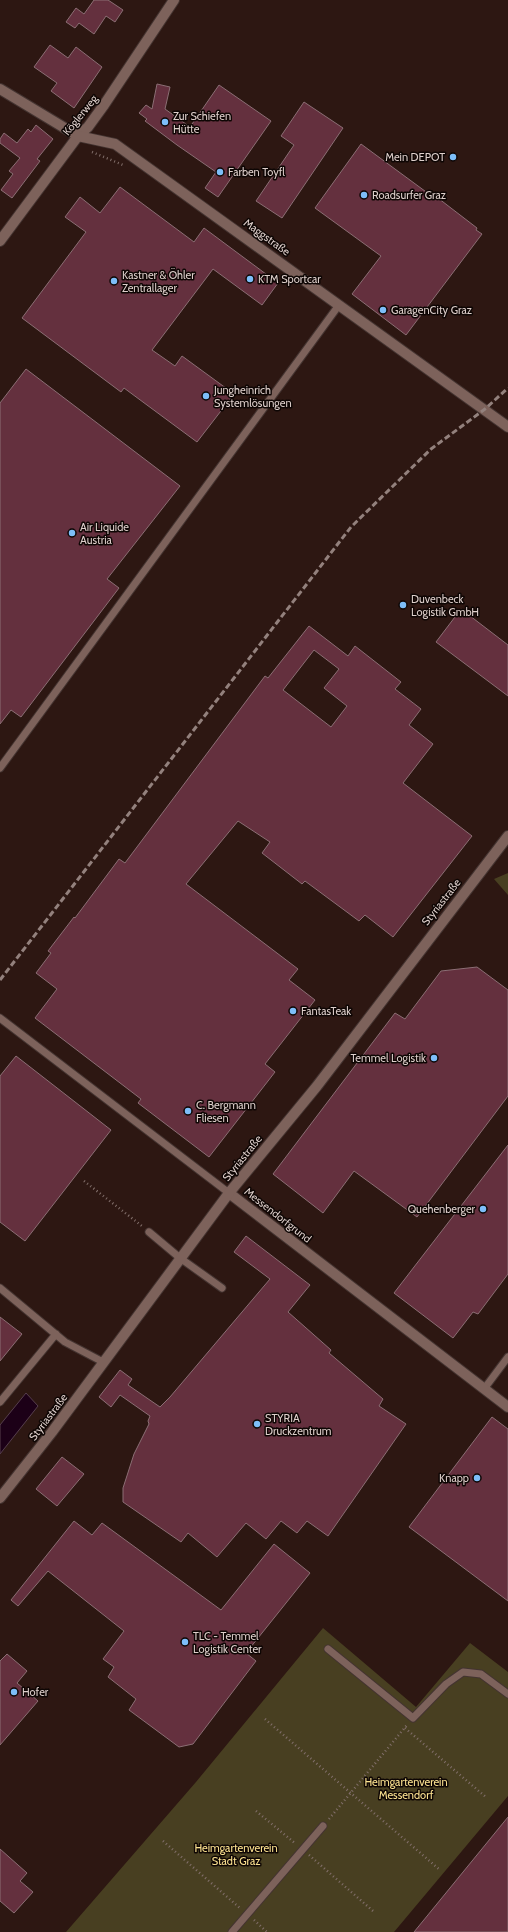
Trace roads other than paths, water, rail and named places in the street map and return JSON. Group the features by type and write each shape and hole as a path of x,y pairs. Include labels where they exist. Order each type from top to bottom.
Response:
{"street":[{"name":"Köglerweg","path":"0,241 75,140 88,127 104,105 174,0"},
{"name":"Maggstraße","path":"0,89 75,140 115,144 508,427"},
{"name":"Styriastraße","path":"0,1498 229,1193 316,1086 508,836"},
{"name":"Messendorfgrund","path":"229,1193 508,1407"}],"lane":[{"path":"0,768 339,305"},
{"name":"Messendorfgrund","path":"0,1018 229,1193"},
{"path":"149,1232 180,1258 222,1288"},
{"path":"0,1288 64,1342 103,1362"},
{"path":"0,1402 56,1334"},
{"path":"484,1389 508,1357"},
{"path":"328,1649 413,1718 446,1684 463,1672 481,1674 508,1694"},
{"path":"232,1932 324,1826"}],"railway":[{"path":"0,980 351,527 431,449 485,409 508,388"}],"place":[{"name":"Zur Schiefen Hütte","path":"165,122"},
{"name":"Mein DEPOT","path":"453,157"},
{"name":"Farben Toyfl","path":"220,172"},
{"name":"Roadsurfer Graz","path":"364,195"},
{"name":"KTM Sportcar","path":"250,279"},
{"name":"Kastner & Öhler Zentrallager","path":"114,281"},
{"name":"GaragenCity Graz","path":"383,310"},
{"name":"Jungheinrich Systemlösungen","path":"206,396"},
{"name":"Air Liquide Austria","path":"72,533"},
{"name":"Duvenbeck Logistik GmbH","path":"403,605"},
{"name":"FantasTeak","path":"293,1011"},
{"name":"Temmel Logistik","path":"434,1058"},
{"name":"C. Bergmann Fliesen","path":"188,1111"},
{"name":"Quehenberger","path":"483,1209"},
{"name":"STYRIA Druckzentrum","path":"257,1424"},
{"name":"Knapp","path":"477,1478"},
{"name":"TLC - Temmel Logistik Center","path":"185,1642"},
{"name":"Hofer","path":"14,1692"}],"park label":[{"name":"Heimgartenverein Messendorf","path":"406,1788"},
{"name":"Heimgartenverein Stadt Graz","path":"236,1854"}]}
